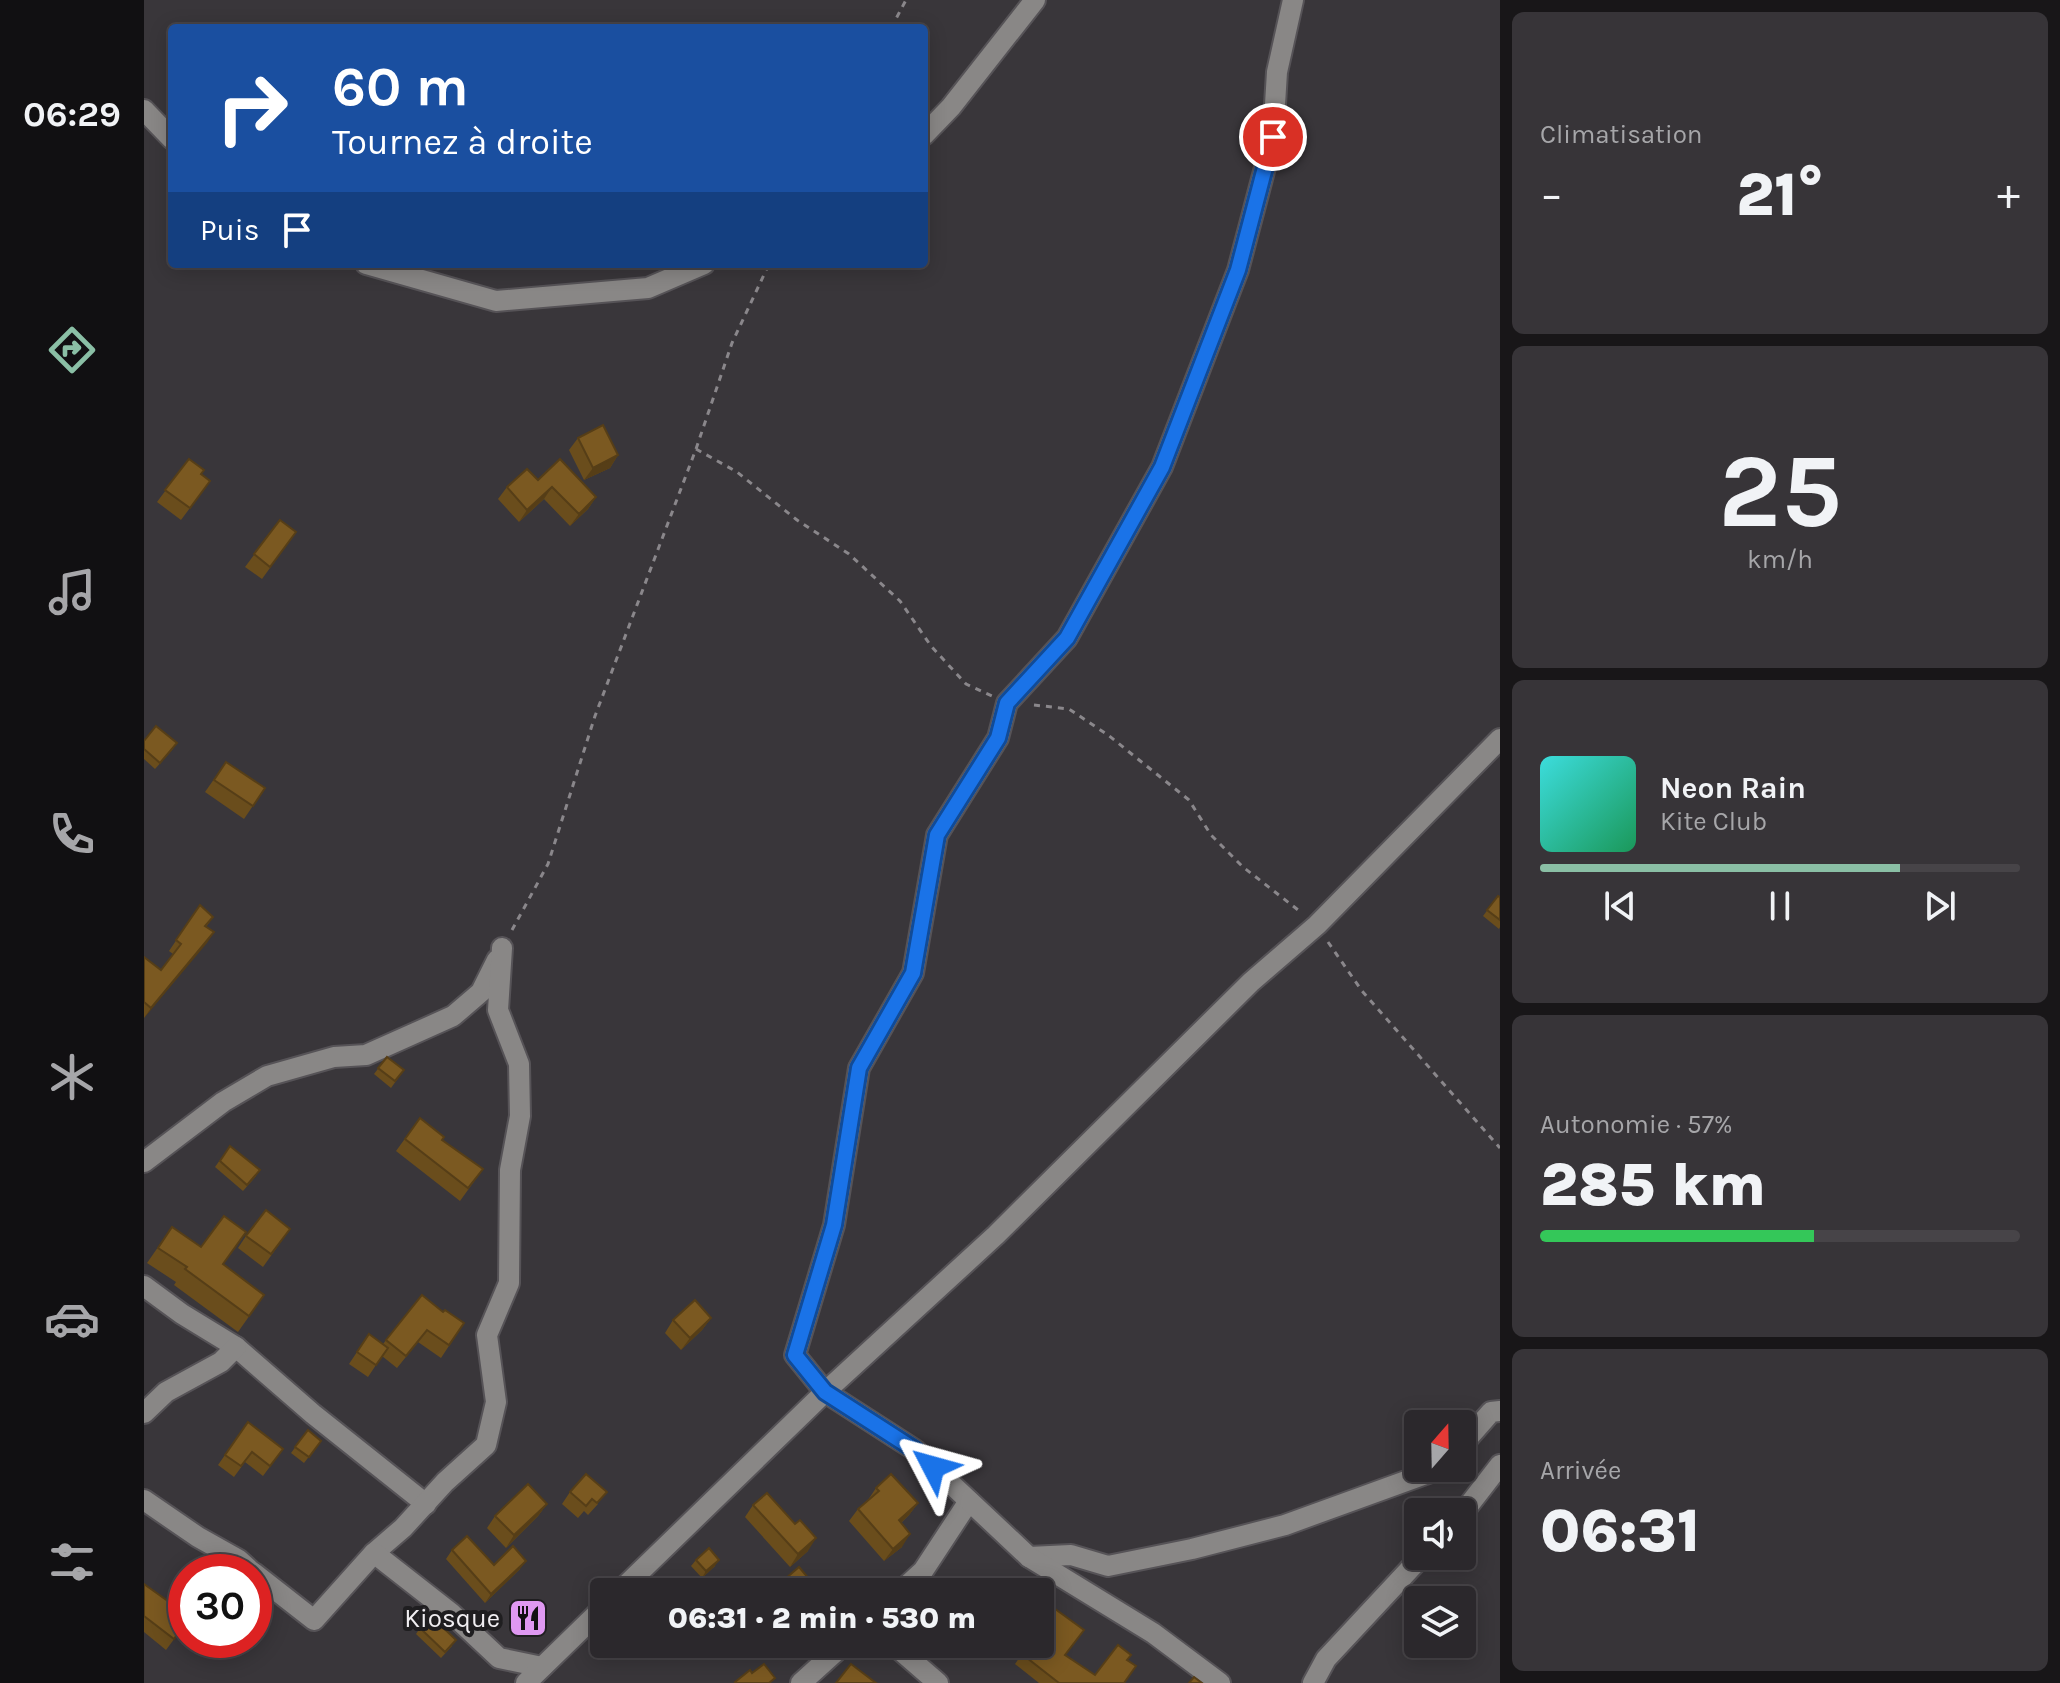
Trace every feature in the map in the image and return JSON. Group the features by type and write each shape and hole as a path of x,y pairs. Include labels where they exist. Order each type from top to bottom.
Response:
{"street":[{"path":"928,131 951,107 1035,0"},
{"path":"1220,1683 1153,1633 1029,1557 915,1450 825,1392 795,1355 834,1225 859,1068 913,973 937,835 998,738 1007,703 1067,638 1162,467 1238,270 1273,137 1277,72 1293,0"},
{"path":"144,110 168,135"},
{"path":"380,268 496,301 648,288 695,268"},
{"path":"633,1578 825,1392 996,1235 1251,982 1317,925 1500,739"},
{"path":"144,1162 223,1102 267,1076 334,1057 366,1055 453,1016 481,992 502,948"},
{"path":"272,1588 314,1620 374,1553 486,1445 496,1402 487,1335 509,1283 510,1170 520,1116 519,1064 498,1010 502,948"},
{"path":"144,1286 236,1347 313,1414 426,1504"},
{"path":"144,1413 166,1392 221,1362 236,1347"},
{"path":"1476,1429 1491,1412 1500,1411"},
{"path":"1474,1498 1500,1465"},
{"path":"1029,1557 1071,1555 1108,1566 1285,1525 1404,1482"},
{"path":"144,1500 228,1554"},
{"path":"915,1578 969,1501"},
{"path":"374,1553 452,1614 499,1658 542,1667"},
{"path":"1313,1683 1326,1659 1409,1570"},
{"path":"526,1683 590,1621"},
{"path":"801,1683 829,1658"},
{"path":"909,1658 938,1683"}],"path":[{"path":"893,24 906,0"},
{"path":"502,948 548,864 595,716 696,449 732,343 767,268"},
{"path":"1317,925 1362,991 1500,1148"}],"building":[{"path":"603,425 618,455 593,468 578,438"},
{"path":"189,459 204,470 201,474 210,481 190,508 165,490"},
{"path":"560,459 596,497 579,514 552,487 527,510 507,487 527,469 538,480"},
{"path":"280,520 296,532 270,567 254,554"},
{"path":"156,726 177,743 160,763 144,749 144,741"},
{"path":"226,762 265,788 253,806 214,780"},
{"path":"1500,897 1500,920 1487,910"},
{"path":"200,905 213,917 205,926 214,932 151,1008 144,1002 144,957 161,970 181,944 176,940"},
{"path":"387,1057 404,1070 395,1081 378,1068"},
{"path":"420,1118 444,1137 442,1140 483,1169 468,1188 405,1139"},
{"path":"230,1146 260,1170 247,1185 220,1161"},
{"path":"266,1210 290,1229 271,1254 246,1236"},
{"path":"224,1216 246,1232 223,1264 264,1295 249,1316 158,1248 172,1227 201,1247"},
{"path":"422,1295 443,1312 445,1310 464,1323 449,1345 427,1330 406,1356 386,1340"},
{"path":"695,1300 711,1318 690,1338 673,1320"},
{"path":"369,1334 388,1348 376,1365 357,1352"},
{"path":"248,1422 283,1449 270,1466 252,1452 241,1466 225,1455"},
{"path":"308,1430 321,1441 309,1457 295,1447"},
{"path":"586,1474 607,1492 597,1503 592,1499 586,1506 570,1492"},
{"path":"891,1474 918,1503 899,1520 910,1534 893,1549 858,1509 879,1491 876,1488"},
{"path":"528,1484 547,1504 514,1535 495,1516"},
{"path":"767,1493 795,1524 800,1520 816,1538 798,1554 753,1505"},
{"path":"467,1536 494,1565 513,1546 526,1561 491,1594 452,1550"},
{"path":"709,1548 719,1560 706,1571 696,1560"},
{"path":"799,1567 808,1578 786,1578"},
{"path":"144,1584 168,1601 168,1634 144,1616"},
{"path":"1054,1608 1084,1630 1065,1655 1095,1675 1118,1645 1131,1655 1127,1660 1136,1666 1124,1683 1059,1683 1027,1658 1054,1658"},
{"path":"431,1616 456,1640 445,1652 420,1628"},
{"path":"764,1664 775,1678 769,1683 735,1682 750,1670 752,1673"},
{"path":"851,1664 876,1683 836,1683"}],"place":[{"name":"Kiosque","path":"528,1618"}],"route":[{"path":"933,1467 915,1450 825,1392 795,1355 834,1225 859,1068 913,973 937,835 998,738 1007,703 1067,638 1162,467 1238,270 1273,137"}]}
